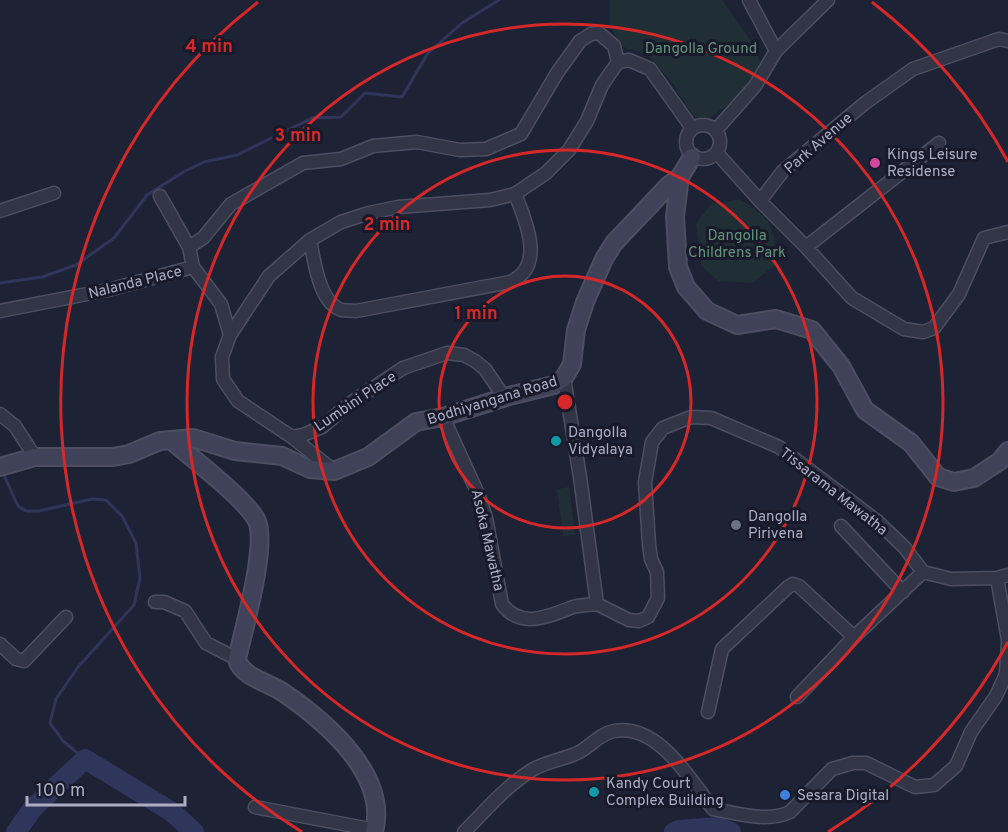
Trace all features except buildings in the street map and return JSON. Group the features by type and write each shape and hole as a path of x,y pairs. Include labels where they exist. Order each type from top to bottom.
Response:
{"street":[{"path":"716,130 755,86 776,51 828,0"},
{"path":"751,1 776,51"},
{"path":"189,247 202,238 231,204 303,163 341,159 373,146 417,142 460,150 486,149 521,134 557,73 580,41 591,34 600,33 614,46 618,62"},
{"name":"Park Avenue","path":"759,201 783,171 865,103 913,69 999,39 1008,41"},
{"path":"334,471 292,436 238,400 223,379 222,357 230,335 269,276 310,240 341,222 398,207 490,200 515,194 546,173 569,150 587,121 602,85 618,62 629,60 650,69 692,128"},
{"path":"707,125 716,130 721,141 717,153 703,160 692,157 688,153 685,142 692,128 707,125"},
{"path":"806,247 939,143"},
{"path":"717,153 759,201 806,247 852,298 904,329 923,332 934,328 959,294 984,238 1008,232"},
{"name":"Bodhiyangana Road","path":"0,467 35,457 114,458 160,441 192,438 235,451 282,456 310,470 334,471 368,457 416,422 443,417 504,397 554,385 564,378 572,364 576,330 585,302 604,259 614,243 669,185 680,177 692,157"},
{"path":"680,177 675,216 678,267 686,287 707,311 737,326 776,319 812,330 840,366 865,410 911,443 938,477 954,482 974,478 1000,461 1008,451"},
{"path":"0,211 54,193"},
{"path":"310,240 320,283 329,302 340,310 356,311 510,282 521,277 527,268 532,249 515,194"},
{"path":"160,196 189,247 193,267"},
{"name":"Nalanda Place","path":"0,311 108,290 193,267 221,304 230,335"},
{"name":"Lumbini Place","path":"292,436 303,435 322,428 349,404 403,368 447,353 464,355 480,365 504,397"},
{"path":"564,378 597,604"},
{"path":"0,414 15,426 35,457"},
{"name":"Asoka Mawatha","path":"443,417 477,490 486,518 502,604 508,612 525,620 546,617 575,607 597,604"},
{"name":"Tissarama Mawatha","path":"597,604 629,620 639,621 648,617 658,598 657,572 651,559 649,544 645,482 652,442 663,428 691,417 711,418 779,447 877,521 905,548 923,572"},
{"path":"172,441 238,499 256,519 260,531 260,552 237,659 238,665 246,672 283,692 337,735 363,770 374,796 377,815 374,831 255,807"},
{"path":"841,526 903,592"},
{"path":"465,832 510,786 533,770 578,753 602,735 614,731 635,731 664,746 713,809 754,816 782,816 790,812 832,769 854,763 866,763 915,787 934,785 956,766 971,732 996,696 1006,674 1008,641 1002,576 951,579 923,572 854,637 797,697"},
{"path":"708,712 722,649 788,586 793,584 799,586 854,637"},
{"path":"156,602 164,602 185,611 206,643 237,659"},
{"path":"0,644 16,659 24,661 66,617"}],"green space":[{"name":"Dangolla Ground","path":"610,0 722,0 749,38 761,63 737,96 722,110 704,121 692,115 674,85 651,58 642,52 619,46 610,22"},
{"name":"Dangolla Childrens Park","path":"740,199 759,213 770,225 774,240 776,264 753,283 718,281 701,265 696,224 711,204"},
{"path":"569,487 575,535 563,536 557,489"}],"waterway":[{"path":"0,283 42,277 76,265 114,238 147,195 204,162 237,155 312,118 341,117 365,93 402,97 428,53 462,23 499,0"},
{"path":"3,473 18,506 26,511 39,511 92,499 106,500 122,516 136,543 140,578 134,605 78,667 56,699 50,723 63,741 85,759"},
{"path":"16,832 33,808 85,759 172,812 194,832"},
{"path":"674,832 718,827 731,832"}],"place":[{"name":"Kings Leisure Residense","path":"875,163"},
{"name":"Dangolla Vidyalaya","path":"556,441"},
{"name":"Dangolla Pirivena","path":"736,525"},
{"name":"Kandy Court Complex Building","path":"594,792"},
{"name":"Sesara Digital","path":"785,795"}]}
